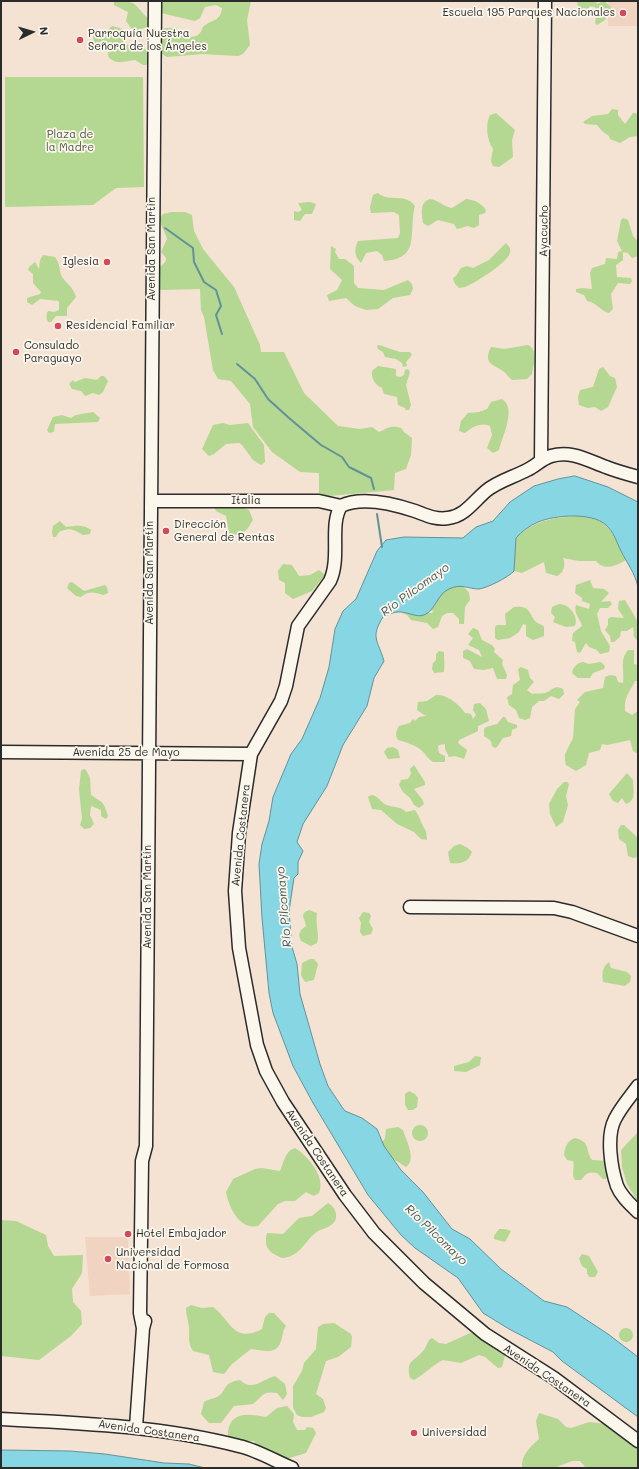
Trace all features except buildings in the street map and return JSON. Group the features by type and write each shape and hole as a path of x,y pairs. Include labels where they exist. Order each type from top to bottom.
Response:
{"street":[{"name":"Avenida San Martín","path":"136,1427 143,1328 148,1313 149,1250 150,1162 146,1146 155,1"},
{"name":"Ayacucho","path":"541,460 545,1"},
{"path":"341,506 353,502 377,502 415,511 428,517 448,518 457,516 468,509 487,490 528,470 541,460 552,456 576,455 606,468 638,477"},
{"name":"Italia","path":"151,501 319,501 341,506"},
{"name":"Avenida Costanera","path":"341,506 336,517 336,556 333,574 330,581 298,626 286,686 281,701 251,754 239,833 235,891 239,948 257,1045 266,1072 283,1102 345,1196 374,1233 424,1283 485,1334 554,1378 638,1441"},
{"name":"Avenida 25 de Mayo","path":"1,752 251,754"},
{"path":"410,907 554,908 572,912 638,936"},
{"path":"638,1086 615,1120 610,1136 611,1152 618,1186 625,1198 638,1212"},
{"name":"Avenida Costanera","path":"1,1419 90,1423 136,1427 188,1435 241,1446 292,1468"}],"shaded area":[{"name":"Escuela 195 Parques Nacionales","path":"608,1 638,1 638,26 608,26"},
{"name":"Universidad Nacional de Formosa","path":"85,1237 128,1237 130,1294 90,1296"}],"green space":[{"path":"114,1 135,4 149,19 150,22 147,27 136,31 131,28 126,21 128,12 114,5"},
{"path":"158,1 251,1 247,20 250,45 243,54 238,56 203,54 167,57 162,54 160,30 165,28 176,28 184,35 194,37 200,33 206,24 220,16 222,8 216,5 205,7 200,18 195,21 161,13"},
{"path":"577,1 596,1 597,4 604,1 611,7 605,20 597,25 595,23 597,12 595,7 590,6 587,11 582,13 579,12"},
{"path":"112,26 123,29 124,43 135,48 144,48 149,54 149,65 143,65 135,60 121,62 114,61 108,56 109,47 106,42 100,42 96,48 94,46 93,32 105,32"},
{"name":"Plaza de la Madre","path":"5,77 143,77 144,187 116,188 93,205 5,207"},
{"path":"612,109 618,110 618,115 625,124 633,113 636,113 638,117 638,136 630,137 620,143 610,139 609,136 597,125 585,124 583,122 592,116 608,114"},
{"path":"496,113 515,130 512,140 513,157 499,167 493,166 491,161 493,149 487,132 488,119 490,115"},
{"path":"378,193 382,196 407,199 415,206 411,242 409,249 404,255 396,259 384,261 382,255 377,251 366,253 361,263 355,252 358,241 398,238 400,233 399,215 394,212 371,213 370,207 373,195"},
{"path":"430,199 452,208 466,199 469,199 482,205 486,210 485,213 479,215 479,225 474,228 468,226 457,229 454,224 438,220 428,226 423,223 422,209 424,203"},
{"path":"310,202 316,204 312,214 305,214 300,221 294,220 294,211 298,212 302,210 298,203"},
{"path":"171,212 185,212 192,215 194,231 203,249 234,287 260,345 261,352 284,352 304,393 338,426 360,429 372,427 379,432 389,427 397,427 401,428 412,438 411,455 406,469 395,473 394,490 329,496 319,493 319,473 300,472 272,452 253,427 250,404 231,381 218,379 213,370 204,317 201,310 200,289 161,290 156,286 156,271 166,261 166,258 161,252 167,239 160,220 163,214"},
{"path":"623,218 628,220 633,236 638,241 638,256 632,258 628,253 623,252 623,260 616,265 617,277 631,278 632,281 630,284 618,283 611,294 613,309 609,313 603,311 594,303 587,301 584,295 576,292 576,289 592,289 590,273 592,268 605,264 606,258 617,259 618,252 622,251 617,241 621,220"},
{"path":"506,243 510,247 510,253 508,257 497,267 465,287 459,288 455,284 453,278 461,268 467,266 473,268 489,260"},
{"path":"331,246 336,249 335,252 339,259 345,259 354,266 354,283 358,288 384,290 408,280 412,284 413,289 410,295 393,298 378,309 366,310 355,306 346,298 329,301 327,295 337,290 342,280 330,269"},
{"path":"43,255 55,257 59,264 61,275 73,290 76,297 67,308 67,316 56,316 51,322 47,321 47,312 59,310 59,301 40,299 32,305 27,302 27,298 40,294 41,292 33,283 33,274 28,270 29,267 35,262 39,269 40,260"},
{"path":"379,345 400,352 410,352 412,355 406,362 407,366 403,367 402,363 396,359 385,357 383,352 378,349 377,346"},
{"path":"528,345 533,350 534,366 532,374 527,379 512,380 504,372 492,365 488,360 491,347 504,349"},
{"path":"378,366 396,369 396,376 400,377 404,375 405,370 408,369 410,372 406,385 411,405 409,410 406,410 398,405 397,397 384,394 382,388 375,383 372,376 372,371"},
{"path":"603,367 610,376 615,378 617,387 608,407 601,411 595,407 588,408 579,405 578,397 580,390 593,387 599,369"},
{"path":"101,376 104,376 108,381 103,392 99,395 93,393 85,396 81,391 72,389 69,384 73,380 75,382 85,378 97,380"},
{"path":"502,399 506,403 508,409 507,423 499,450 493,453 487,448 492,435 490,426 477,426 465,433 459,431 461,421 468,413 479,412 487,409 491,402"},
{"path":"93,412 100,418 98,422 55,424 54,432 49,433 47,430 53,417 62,415 71,418 76,415"},
{"path":"223,423 230,425 248,423 264,445 265,462 261,465 253,460 239,443 226,444 214,454 209,456 202,449 213,425"},
{"path":"234,505 249,510 253,520 244,532 238,535 229,533 226,516 216,511 214,506"},
{"path":"578,516 598,520 610,529 626,560 614,566 606,567 596,561 579,561 563,558 564,568 557,576 546,573 544,562 522,573 514,571 516,538 530,527 544,521"},
{"path":"60,521 66,527 79,526 88,528 91,530 90,534 83,535 69,529 59,532 56,537 53,537 53,526"},
{"path":"283,564 292,565 299,576 310,575 319,570 325,575 312,591 293,599 285,593 285,583 279,580 278,571"},
{"path":"590,580 593,588 604,589 609,593 601,602 610,601 612,604 608,608 600,608 597,614 601,631 610,646 609,652 600,654 597,650 589,647 586,643 580,653 577,652 575,642 572,641 573,633 582,626 576,614 576,605 589,609 590,604 582,601 582,598 575,593 576,585"},
{"path":"72,582 84,591 105,585 108,593 103,595 92,593 81,597 76,596 67,588 69,583"},
{"path":"462,584 469,593 470,600 465,607 464,624 459,624 459,619 453,613 447,613 442,616 438,627 433,629 427,623 411,620 407,615 402,613 401,610 432,613 434,611 429,610 425,595"},
{"path":"625,600 638,622 638,642 633,635 633,627 627,631 621,631 620,637 614,642 611,642 610,636 605,630 608,625 608,619 611,617 624,618 618,609 619,601"},
{"path":"559,604 570,608 576,618 575,626 566,627 553,622 555,617 551,613 552,607"},
{"path":"514,607 526,608 536,622 544,627 544,636 533,640 526,636 526,625 523,624 519,632 510,638 498,640 495,638 495,627 497,625 506,625 505,614"},
{"path":"473,628 478,630 482,640 492,645 495,649 494,652 503,660 502,664 507,675 506,679 497,679 493,668 484,670 474,669 470,661 463,658 463,651 467,649 482,657 479,650 468,645 473,638 468,634"},
{"path":"628,650 634,650 634,664 638,665 638,681 635,681 627,695 625,711 632,715 638,711 638,754 633,751 630,740 607,745 602,744 600,750 589,753 586,765 576,771 566,765 565,754 573,738 575,709 580,702 577,700 585,692 603,688 605,677 610,675 616,676 618,682 623,683 623,662 625,654"},
{"path":"439,651 444,652 444,672 434,673 432,669 433,663 436,660 436,654"},
{"path":"583,662 589,664 601,662 605,666 604,669 593,673 590,678 578,678 572,673 577,664"},
{"path":"521,667 528,670 530,678 534,682 527,690 532,694 545,693 557,687 563,689 564,694 559,699 551,696 544,701 539,701 532,707 530,718 525,720 519,718 516,710 509,705 507,697 512,694 513,685 520,680 518,669"},
{"path":"436,695 449,698 465,713 471,714 473,719 476,715 473,710 474,704 480,703 486,709 489,721 478,726 478,731 459,740 458,743 467,750 464,759 455,756 449,757 445,749 445,744 439,745 438,747 439,753 445,756 445,762 433,762 419,748 398,740 396,736 399,726 410,723 413,719 415,721 419,717 426,716 417,710 418,702 427,701"},
{"path":"503,717 505,717 508,722 517,725 517,728 512,730 511,736 503,738 495,748 492,746 491,741 484,736 484,729 497,724"},
{"path":"393,747 398,750 400,758 388,759 384,752 387,748"},
{"path":"414,765 425,782 425,785 414,789 424,804 419,808 414,805 399,785 401,780 408,779 411,774 410,769"},
{"path":"83,769 86,770 90,778 91,795 103,804 108,816 106,819 101,816 101,810 91,806 90,815 94,824 90,828 84,829 80,825 82,819 79,789 81,771"},
{"path":"627,773 633,780 633,797 632,800 626,804 622,798 618,803 613,801 609,794"},
{"path":"564,782 569,784 566,796 568,805 563,822 556,827 550,814 549,804 557,789"},
{"path":"371,795 376,796 385,804 397,807 406,812 415,810 426,831 427,840 421,839 414,832 397,824 381,810 372,809 368,797"},
{"path":"621,825 624,825 638,838 638,857 633,858 628,856 626,844 619,839 618,830"},
{"path":"460,844 472,852 470,856 464,862 450,863 448,852 454,846"},
{"path":"309,910 317,913 318,940 317,943 311,946 301,941 299,935 301,930 306,926 303,915"},
{"path":"363,912 369,913 371,916 369,922 373,929 371,934 363,936 360,932 361,923 359,918"},
{"path":"310,959 314,959 318,964 314,980 305,982 301,975 302,963"},
{"path":"609,962 611,968 627,972 631,976 630,982 625,986 603,982 603,970"},
{"path":"475,1056 481,1057 480,1065 466,1072 454,1071 454,1066 469,1062"},
{"path":"409,1091 415,1094 418,1098 417,1107 413,1110 408,1110 405,1105 405,1094"},
{"path":"420,1125 426,1127 428,1133 426,1139 420,1141 414,1139 412,1133 414,1127"},
{"path":"398,1127 403,1130 411,1155 411,1160 406,1167 392,1158 382,1143 385,1138 386,1129"},
{"path":"638,1132 638,1207 635,1197 627,1184 622,1167 621,1150"},
{"path":"575,1138 586,1144 592,1160 608,1161 609,1173 606,1179 603,1179 597,1173 589,1173 586,1174 581,1180 575,1180 573,1176 573,1161 567,1160 564,1155 567,1145"},
{"path":"295,1148 305,1156 318,1174 321,1187 319,1193 314,1196 306,1192 295,1201 285,1201 278,1204 258,1226 251,1226 240,1221 232,1210 226,1192 233,1179 255,1169 262,1168 280,1171 287,1154"},
{"path":"328,1203 335,1211 335,1221 330,1226 314,1234 301,1249 293,1255 282,1258 268,1249 266,1243 267,1233 283,1234 299,1218 312,1216"},
{"path":"1,1220 16,1221 46,1235 48,1246 54,1256 83,1255 82,1273 72,1289 73,1302 81,1311 82,1324 71,1336 39,1360 1,1356"},
{"path":"499,1229 511,1231 505,1242 494,1239 494,1236"},
{"path":"582,1254 589,1256 598,1272 595,1277 589,1277 587,1269 582,1266 579,1259"},
{"path":"191,1305 202,1308 213,1307 233,1328 238,1332 245,1334 262,1329 265,1317 269,1313 274,1313 286,1326 279,1346 276,1349 264,1351 251,1349 232,1364 224,1374 213,1372 209,1355 193,1351 190,1345 186,1308"},
{"path":"334,1323 351,1334 351,1347 338,1357 326,1361 316,1394 323,1399 326,1408 324,1412 311,1417 302,1417 297,1415 293,1408 293,1386 302,1371 304,1363 316,1349 318,1327 323,1324"},
{"path":"623,1328 629,1328 633,1332 633,1338 629,1342 623,1342 619,1338 619,1332"},
{"path":"470,1333 483,1335 497,1346 498,1350 502,1351 505,1356 502,1367 498,1368 485,1357 479,1355 461,1363 443,1360 435,1364 414,1380 410,1378 409,1367 411,1362 424,1349 430,1339 432,1338 439,1343 446,1344"},
{"path":"275,1376 285,1384 287,1394 283,1400 277,1393 266,1393 253,1404 234,1406 221,1423 209,1423 201,1414 204,1402 220,1395 230,1383 240,1380 249,1385 253,1385"},
{"path":"287,1406 294,1414 293,1422 297,1430 305,1430 307,1427 313,1428 316,1433 306,1453 286,1459 259,1448 254,1441 237,1442 228,1437 231,1422 235,1418 246,1415 266,1417 277,1408"},
{"path":"539,1413 558,1419 566,1427 571,1428 589,1422 607,1424 638,1449 638,1468 586,1468 580,1461 572,1461 554,1468 522,1468 523,1459 529,1448 539,1439 536,1421"}],"water":[{"name":"Río Pilcomayo","path":"575,476 608,487 638,502 638,587 633,573 615,537 606,525 600,521 583,516 563,516 538,522 518,535 516,538 514,571 503,579 487,587 479,589 458,586 449,589 442,594 428,613 421,616 398,612 383,617 377,630 376,639 384,661 374,678 367,706 343,745 327,786 303,824 297,842 303,851 298,862 298,874 294,878 289,911 292,947 297,964 300,994 320,1064 328,1086 342,1107 345,1111 362,1118 377,1129 384,1146 401,1170 423,1192 452,1229 470,1239 501,1269 544,1301 567,1307 608,1334 638,1357 638,1417 562,1361 553,1352 509,1329 483,1313 458,1278 415,1248 401,1235 368,1195 313,1103 293,1066 273,1013 269,993 262,918 259,864 273,797 291,754 302,739 320,698 329,667 335,629 343,611 356,599 377,551 386,540 404,537 463,538 476,527 493,521 510,502 534,486"},
{"path":"1,1450 70,1451 105,1454 164,1463 189,1464 205,1468 1,1468"}],"waterway":[{"path":"165,228 193,248 194,262 204,282 216,290 221,306 216,315 222,334"},
{"path":"237,364 255,379 268,399 289,418 321,445 342,457 349,467 371,478 374,489"},
{"path":"377,514 382,547"}],"place":[{"name":"Escuela 195 Parques Nacionales","path":"623,13"},
{"name":"Parroquía Nuestra Señora de los Ángeles","path":"80,40"},
{"name":"Iglesia","path":"107,262"},
{"name":"Residencial Familiar","path":"58,326"},
{"name":"Consulado Paraguayo","path":"16,352"},
{"name":"Dirección General de Rentas","path":"166,531"},
{"name":"Hotel Embajador","path":"128,1234"},
{"name":"Universidad Nacional de Formosa","path":"108,1259"},
{"name":"Universidad","path":"414,1433"}]}
